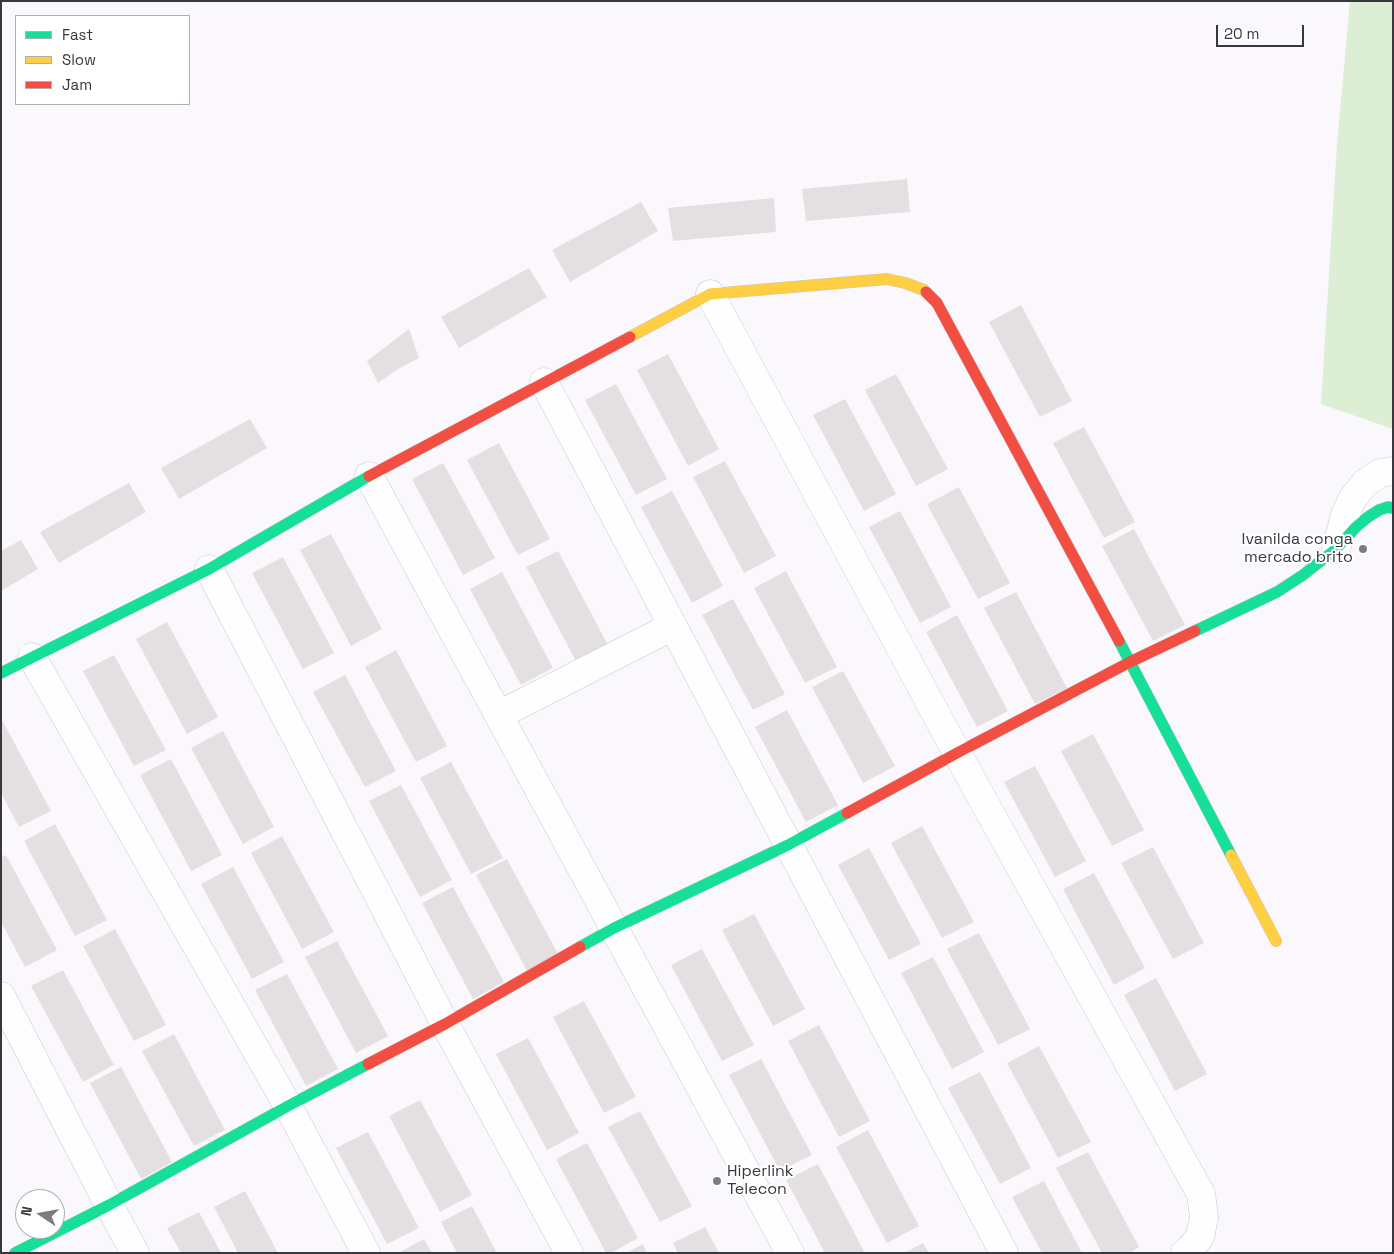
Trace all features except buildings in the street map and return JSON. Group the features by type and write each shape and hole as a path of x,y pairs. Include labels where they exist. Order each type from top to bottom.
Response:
{"street":[{"path":"1,673 209,569 369,476 710,294 887,279 906,283 924,290 938,304 1130,662 1276,941"},
{"path":"710,294 957,753 1201,1194 1204,1217 1200,1237 1185,1253"},
{"path":"544,382 1004,1253"},
{"path":"1336,549 1345,516 1353,498 1365,483 1380,473 1393,471"},
{"path":"369,476 790,1253"},
{"path":"15,1253 109,1206 288,1106 445,1024 614,928 788,845 1130,662 1277,592 1303,575 1336,549 1368,517 1379,510 1393,508"},
{"path":"209,569 445,1024 569,1253"},
{"path":"499,715 673,626"},
{"path":"32,657 288,1106 366,1253"},
{"path":"1,996 109,1206 136,1253"}],"green space":[{"path":"1350,1 1393,1 1393,429 1321,404 1337,145"}],"traffic: fast":[{"path":"1,673 209,569 369,476"},
{"path":"1195,631 1277,592 1303,575 1336,549 1368,517 1379,510 1388,507 1393,508"},
{"path":"1119,641 1231,855"},
{"path":"580,947 614,928 788,845 847,813"},
{"path":"15,1253 109,1205 368,1064"}],"traffic: slow":[{"path":"630,337 710,294 887,279 905,283 926,292"},
{"path":"1231,855 1276,941"}],"traffic: jam":[{"path":"926,292 937,303 1119,641"},
{"path":"369,476 630,337"},
{"path":"847,813 1130,662 1195,631"},
{"path":"368,1064 445,1024 580,947"}],"place":[{"name":"Ivanilda conga mercado brito","path":"1363,549"},
{"name":"Hiperlink Telecon","path":"717,1181"}]}
